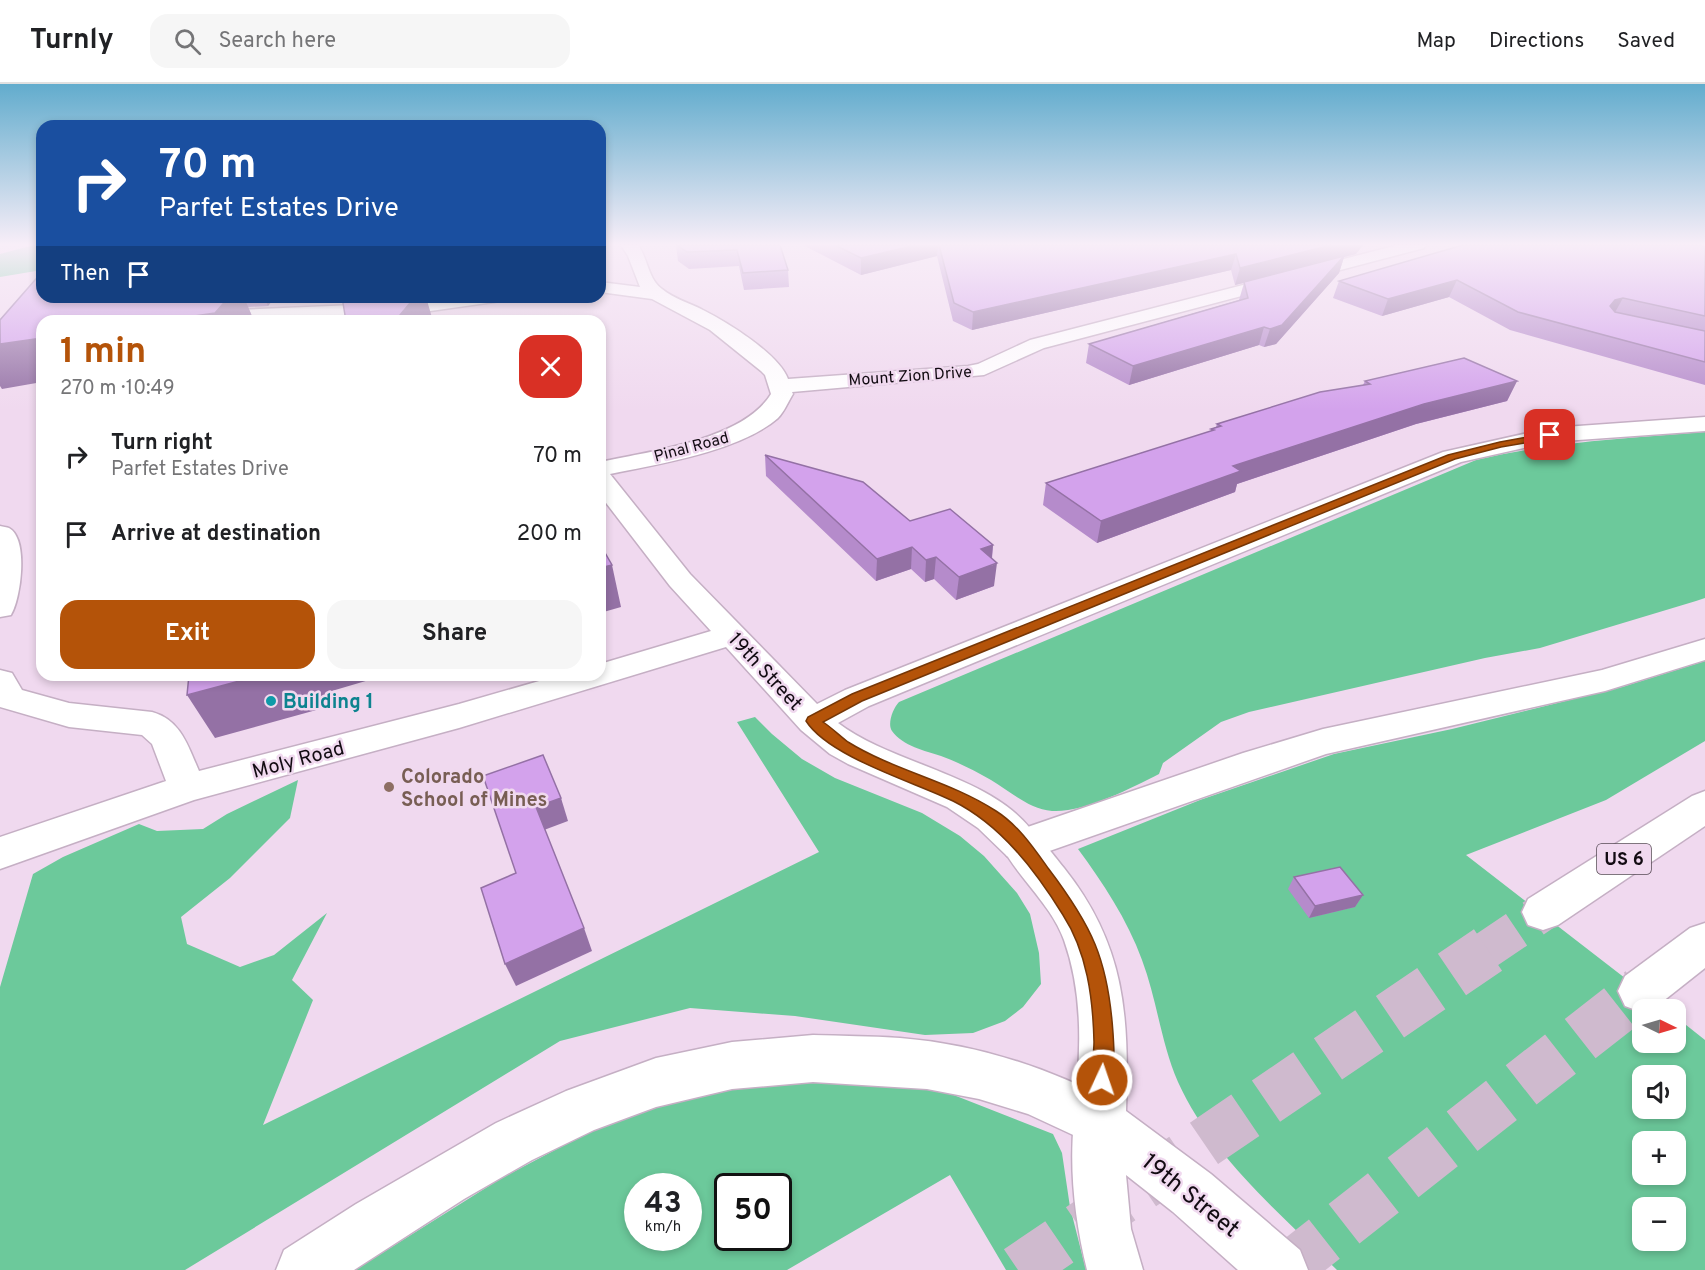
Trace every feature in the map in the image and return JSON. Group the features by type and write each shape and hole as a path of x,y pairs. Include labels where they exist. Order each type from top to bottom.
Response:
{"main road":[{"path":"669,300 700,315 730,335 775,374 781,386"},
{"name":"Mount Zion Drive","path":"781,386 984,369 1037,344 1207,300"},
{"path":"260,315 468,304"},
{"name":"Pinal Road","path":"606,468 700,446 748,429 774,408 779,399 781,386"},
{"path":"813,721 857,698 1452,457 1550,435 1705,424"},
{"name":"19th Street","path":"606,486 680,580 813,721 843,745 960,797 992,817 1012,834 1070,910 1086,939 1096,970 1101,1000 1103,1043 1099,1122 1100,1200 1109,1255 1115,1270"},
{"path":"0,534 3,537 8,573 0,608"},
{"name":"Moly Road","path":"606,673 732,635"},
{"path":"1021,845 1323,742 1605,680 1705,649"},
{"path":"0,681 10,698 69,715 152,724 167,738 187,788"},
{"name":"Moly Road","path":"0,853 187,788 459,716 579,681"},
{"name":"US 6","path":"1543,912 1705,806"},
{"path":"1641,990 1705,942"},
{"path":"303,1270 449,1176 539,1127 602,1100 652,1083 718,1066 792,1058 879,1060 933,1066 981,1075 1023,1087 1061,1102 1099,1122"},
{"name":"19th Street","path":"1099,1122 1192,1193 1280,1270"}],"green space":[{"path":"1705,432 1705,598 1540,648 1485,658 1249,712 1221,722 1163,763 1159,774 1093,804 1065,811 1043,810 1035,807 966,767 902,741 892,731 891,716 899,702 1476,460 1562,445"},
{"path":"1705,661 1705,741 1606,800 1466,855 1652,999 1632,999 1632,1053 1686,1053 1686,1025 1705,1040 1705,1270 1337,1270 1249,1183 1228,1159 1192,1109 1178,1082 1136,945 1114,902 1078,849 1200,800 1334,754 1452,729 1622,687"},
{"path":"755,717 802,759 835,778 922,813 960,836 984,856 1017,893 1030,914 1039,953 1041,984 1023,1007 1005,1021 973,1033 925,1035 795,1016 690,1008 560,1041 185,1270 0,1270 0,987 33,874 63,857 139,824 157,831 203,829 227,814 298,780 290,818 230,878 181,917 187,944 240,967 274,955 327,913 292,980 313,1000 263,1125 819,852 737,722"},
{"path":"782,1079 865,1082 946,1092 1053,1134 1062,1153 1070,1207 1086,1270 1006,1270 950,1175 787,1270 355,1270 500,1179 627,1112 710,1086"}],"building":[{"path":"17,300 36,300 36,303 224,303 215,313 201,315 36,315 36,339 0,344 0,320"},
{"path":"953,300 1026,300 973,312 954,303"},
{"path":"1240,300 1304,300 1282,325 1270,329 1264,327 1133,366 1089,344"},
{"path":"1496,300 1615,300 1610,306 1615,312 1705,331 1705,362 1518,312"},
{"path":"1634,300 1705,300 1705,316"},
{"path":"343,303 410,303 400,315 345,315"},
{"path":"1464,358 1517,381 1424,404 1233,466 1241,471 1101,521 1046,483 1214,430 1211,429 1221,426 1217,424 1320,392 1370,384 1365,381"},
{"path":"765,455 863,482 910,521 950,509 993,545 981,549 997,563 959,577 936,557 926,560 912,547 877,559"},
{"path":"606,554 612,565 606,566"},
{"path":"188,681 240,681 187,695"},
{"path":"543,755 561,798 536,807 584,928 505,964 481,888 516,873 483,776"},
{"path":"1340,867 1363,895 1315,906 1294,877"}],"tunnel":[{"path":"1485,951 1543,912"},
{"path":"1018,1270 1488,950"},
{"path":"1285,1270 1641,991"}],"place":[{"name":"Building 1","path":"271,701"},
{"name":"Colorado School of Mines","path":"389,787"}],"route":[{"path":"1102,1080 1101,1000 1096,970 1086,939 1070,910 1035,862 1012,834 992,817 960,797 879,763 843,745 813,721 857,698 1452,457 1550,435"}]}
